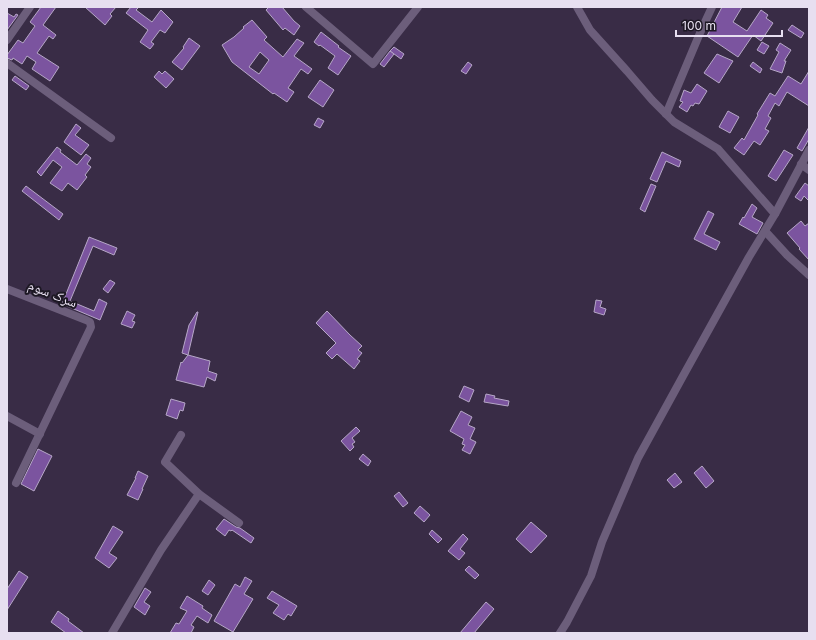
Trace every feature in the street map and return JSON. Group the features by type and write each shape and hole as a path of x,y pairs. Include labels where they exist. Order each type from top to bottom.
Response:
{"street":[{"path":"7,40 30,7"},
{"path":"306,7 373,64 418,7"},
{"path":"578,7 590,30 628,71 652,100 674,122 718,149 775,214"},
{"path":"666,114 712,7"},
{"path":"7,63 111,138"},
{"path":"560,633 591,576 602,542 638,458 682,376 775,214 809,150"},
{"path":"801,164 809,170"},
{"path":"765,231 787,255 809,275"},
{"name":"سرک سوم","path":"7,289 90,322 91,327 40,434"},
{"path":"7,416 40,434 16,482"},
{"path":"181,435 165,462 199,494 239,523"},
{"path":"112,633 155,561 199,494"}],"building":[{"path":"41,7 56,7 43,25 56,35 53,39 49,36 37,53 59,67 50,81 32,69 36,62 27,56 22,64 13,58 12,60 7,58 7,55 18,40 23,43 35,26 30,22"},
{"path":"85,7 116,7 110,14 112,16 105,25"},
{"path":"131,7 139,7 136,10 152,22 161,10 173,22 165,33 160,30 151,42 154,44 150,49 140,42 148,30 126,13"},
{"path":"269,7 282,7 300,26 294,35 285,28 283,30 266,10"},
{"path":"722,7 742,7 733,22 747,31 761,10 768,15 766,18 773,23 761,41 753,35 738,57 707,36"},
{"path":"7,13 14,17 16,14 18,15 7,30"},
{"path":"252,20 267,37 264,40 283,57 297,39 304,43 294,56 312,69 308,74 301,69 288,88 294,92 287,102 274,93 273,94 232,62 222,45 234,37 244,28 243,27","holes":["260,52 269,60 259,74 249,67"]},
{"path":"792,25 804,33 801,38 788,30"},
{"path":"321,32 351,56 338,75 328,68 335,56 314,42"},
{"path":"189,38 200,46 182,70 172,62 184,48 183,47"},
{"path":"762,42 769,46 764,54 757,50"},
{"path":"780,43 791,50 784,61 786,61 782,73 770,69 779,52 776,50"},
{"path":"394,47 404,54 401,59 390,51"},
{"path":"390,51 394,54 384,67 380,64"},
{"path":"717,54 733,61 719,83 704,73"},
{"path":"468,62 472,65 466,74 461,71"},
{"path":"753,62 762,69 760,73 750,66"},
{"path":"159,71 162,74 165,71 174,79 166,88 154,77"},
{"path":"809,71 809,106 787,92 779,106 775,103 768,116 771,118 765,129 769,131 760,145 754,141 744,155 734,148 742,138 744,140 758,115 757,114 770,93 775,96 788,76 801,84"},
{"path":"15,76 29,86 26,90 12,80"},
{"path":"320,80 334,90 323,107 308,97"},
{"path":"697,84 707,91 699,104 695,103 693,106 691,105 687,112 679,107 683,102 680,101 684,90 691,93"},
{"path":"728,111 739,117 730,133 719,127"},
{"path":"318,118 324,121 320,128 314,125"},
{"path":"76,124 81,128 75,135 89,145 81,155 64,142"},
{"path":"809,127 809,139 802,151 797,148"},
{"path":"57,147 61,150 60,152 77,165 86,154 91,158 87,164 91,167 85,175 87,177 77,190 68,183 62,191 50,183 62,167 53,160 41,176 37,172"},
{"path":"784,150 793,155 776,181 768,176"},
{"path":"662,152 681,161 679,167 666,161 657,182 650,179"},
{"path":"805,183 809,186 809,201 804,196 801,201 795,197"},
{"path":"651,184 656,186 645,212 640,209"},
{"path":"26,186 63,214 59,220 22,191"},
{"path":"752,204 757,208 752,217 763,223 757,234 739,224"},
{"path":"708,211 714,214 704,234 720,242 716,250 694,239"},
{"path":"801,221 805,226 809,223 809,260 787,233"},
{"path":"89,237 117,248 114,255 93,246 70,301 94,311 99,299 107,303 100,320 62,304"},
{"path":"110,280 115,283 108,293 103,289"},
{"path":"596,300 602,301 600,307 606,309 604,315 594,312"},
{"path":"127,311 135,315 132,321 135,322 132,328 121,324"},
{"path":"327,311 362,346 358,350 362,353 357,359 360,361 354,369 337,354 332,359 326,353 336,343 316,323"},
{"path":"197,312 188,355 182,353 189,325"},
{"path":"188,355 210,361 208,371 217,374 215,381 207,377 204,387 176,380 181,362 182,363"},
{"path":"464,386 474,390 469,402 459,397"},
{"path":"486,394 495,396 494,398 509,401 508,406 484,402"},
{"path":"171,399 185,403 183,411 180,410 177,419 166,415"},
{"path":"461,411 472,417 468,425 475,428 470,439 476,442 470,454 462,450 465,445 462,444 464,439 450,431"},
{"path":"356,427 360,431 352,438 355,442 352,444 354,447 350,451 341,441"},
{"path":"38,449 52,456 34,491 21,484"},
{"path":"363,454 371,461 368,466 359,459"},
{"path":"702,466 714,481 706,488 694,473"},
{"path":"138,471 148,476 138,500 127,495"},
{"path":"675,473 682,482 674,488 667,480"},
{"path":"399,492 408,503 403,507 394,496"},
{"path":"420,506 430,515 424,522 414,513"},
{"path":"224,519 254,538 251,543 232,530 229,530 225,536 216,529"},
{"path":"531,522 547,536 531,553 516,539"},
{"path":"113,526 123,532 109,553 117,558 109,568 95,558"},
{"path":"432,530 442,539 438,543 429,534"},
{"path":"463,534 468,539 460,549 465,553 459,560 448,551"},
{"path":"469,566 479,575 475,579 465,570"},
{"path":"19,571 28,577 7,610 7,589"},
{"path":"245,577 252,581 244,594 253,599 233,632 214,621 235,584 240,587"},
{"path":"209,580 215,585 208,595 202,591"},
{"path":"145,588 151,592 144,602 150,606 145,615 134,607"},
{"path":"272,591 297,606 291,616 288,614 284,620 273,613 279,605 267,598"},
{"path":"187,596 203,606 202,608 212,615 208,623 197,616 191,625 194,627 191,633 170,633 176,623 179,624 187,611 180,608"},
{"path":"486,602 494,609 474,633 460,633"},
{"path":"58,611 84,633 66,633 51,622"}]}
